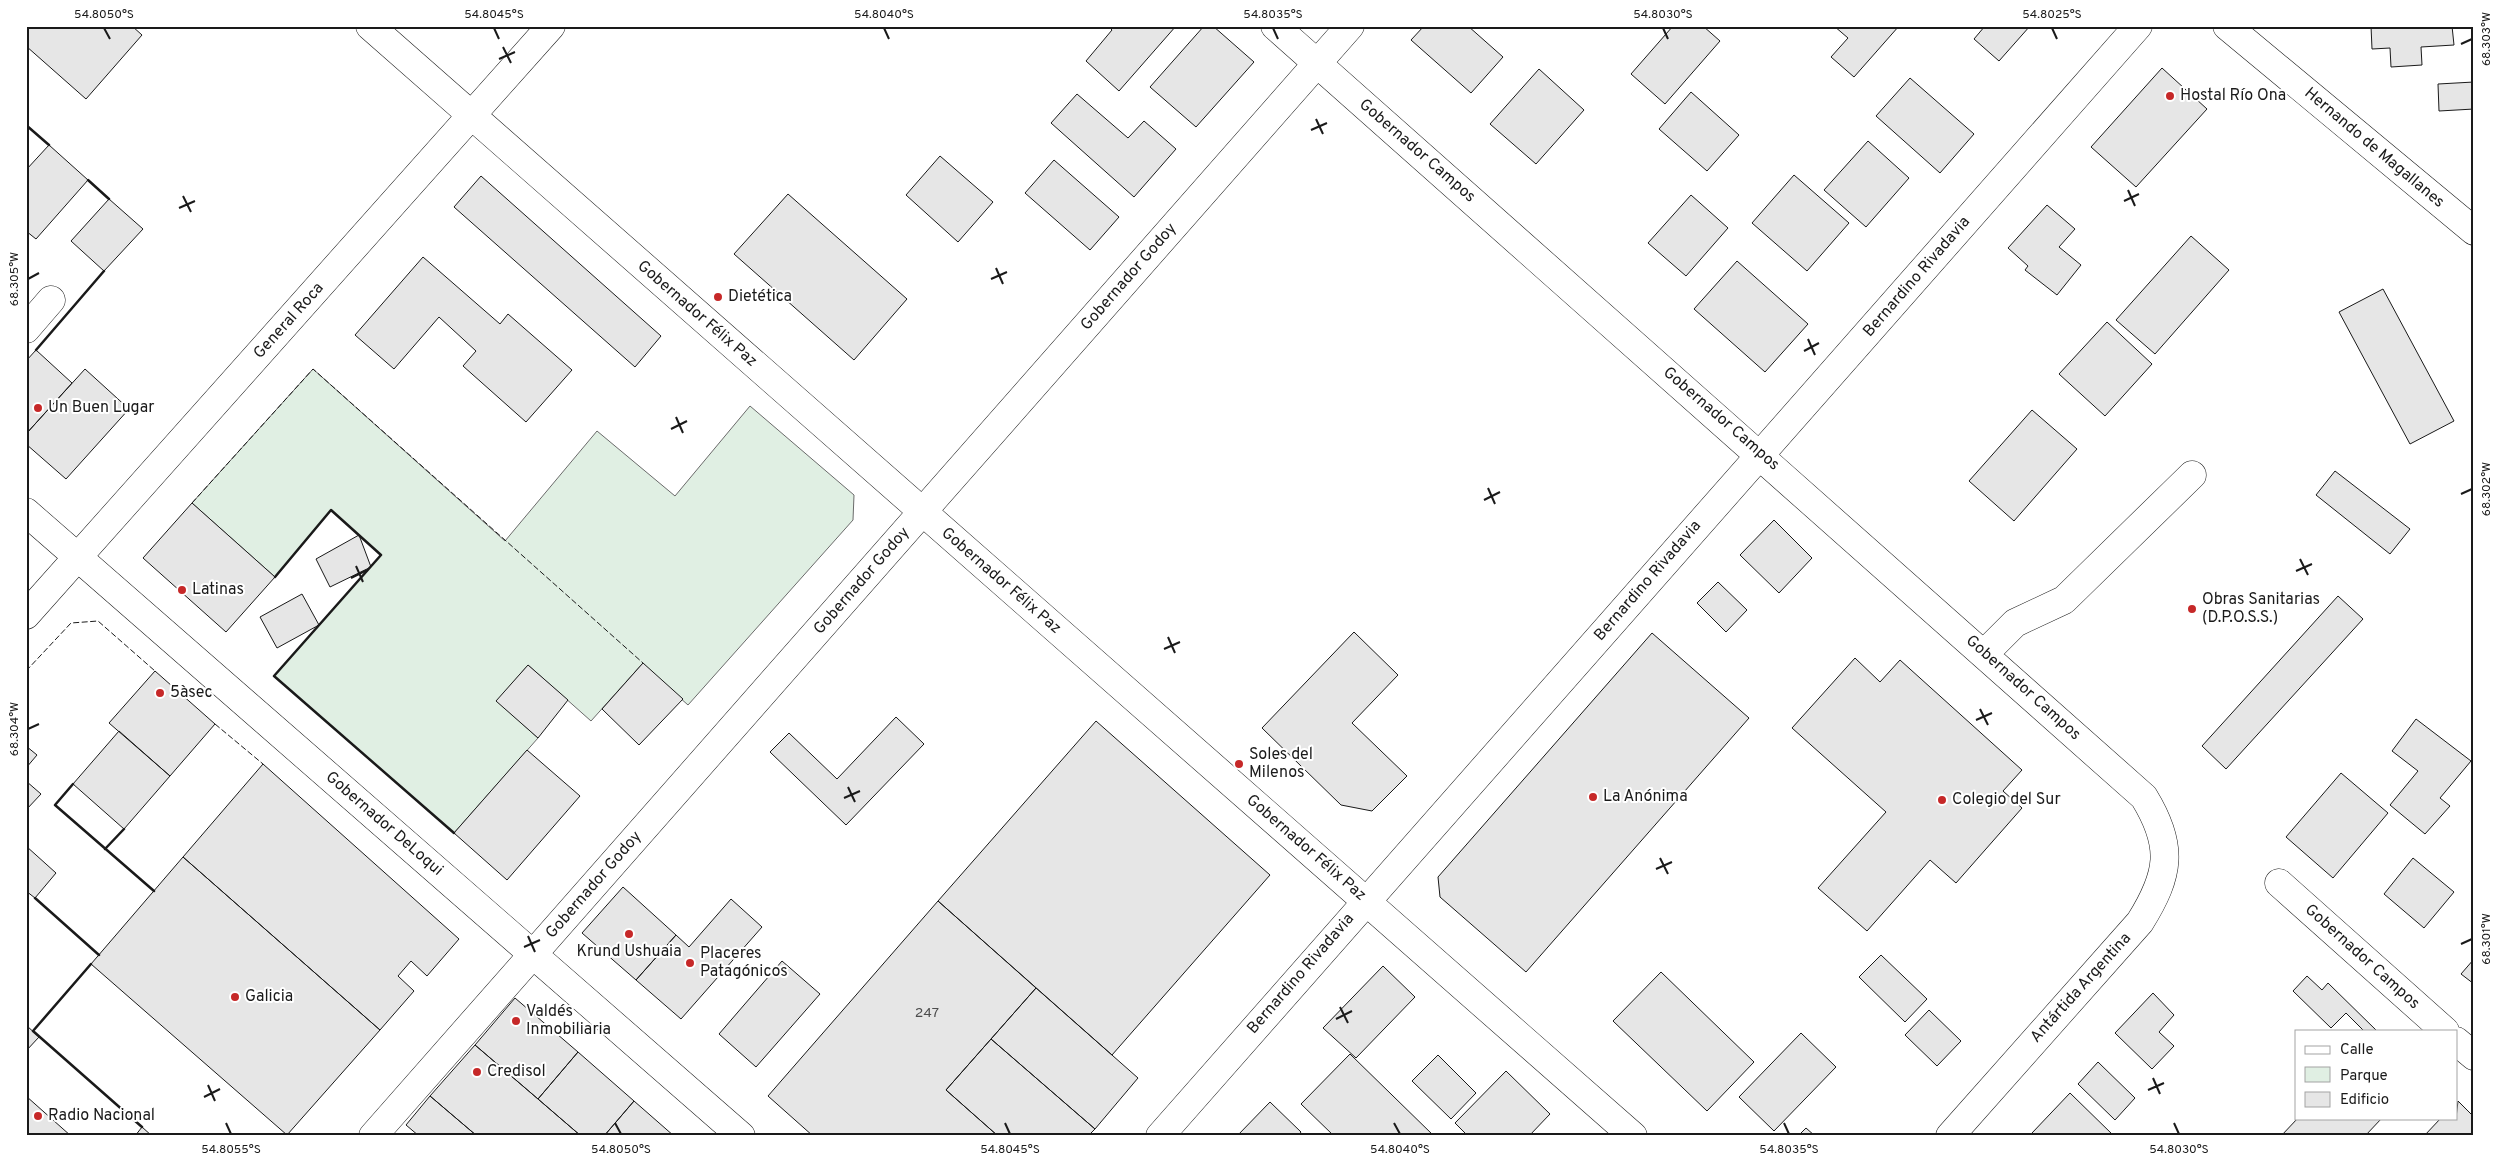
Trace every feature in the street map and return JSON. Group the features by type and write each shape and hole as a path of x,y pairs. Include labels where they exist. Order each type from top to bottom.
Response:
{"street":[{"name":"Gobernador Félix Paz","path":"370,26 1633,1136"},
{"name":"General Roca","path":"26,615 551,26"},
{"name":"Gobernador Campos","path":"1275,26 1760,454 2144,797 2158,820"},
{"name":"Gobernador Godoy","path":"373,1136 1350,26"},
{"name":"Bernardino Rivadavia","path":"1160,1136 2138,26"},
{"name":"Hernando de Magallanes","path":"2227,26 2474,232"},
{"path":"26,329 51,300"},
{"path":"1984,654 2015,623 2064,600 2192,475"},
{"name":"Gobernador DeLoqui","path":"26,512 741,1136"},
{"name":"Antártida Argentina","path":"1950,1136 2140,922 2153,901 2163,873 2165,848 2158,820"},
{"name":"Gobernador Campos","path":"2279,883 2444,1030"},
{"path":"2458,1043 2474,1056"}],"green space":[{"path":"313,369 505,541 597,431 675,496 750,406 854,495 853,520 688,705 642,664 591,721 528,665 497,701 538,738 454,833 274,676 381,555 331,510 275,577 192,503"}],"building":[{"path":"26,26 132,26 142,35 86,99 26,46"},
{"path":"1108,26 1176,26 1119,91 1086,61 1112,30"},
{"path":"1204,26 1213,26 1254,62 1196,127 1150,87"},
{"path":"1424,26 1468,26 1503,57 1471,93 1411,40"},
{"path":"1673,26 1703,26 1720,41 1665,104 1631,74"},
{"path":"1834,26 1899,26 1854,77 1831,57 1848,38"},
{"path":"1985,26 2030,26 1999,61 1974,39"},
{"path":"2371,26 2452,26 2454,45 2421,47 2422,65 2391,67 2390,48 2372,49"},
{"path":"2162,68 2207,109 2136,187 2091,147"},
{"path":"1539,69 1584,110 1536,164 1490,124"},
{"path":"1910,78 1974,134 1940,173 1876,116"},
{"path":"2474,82 2474,109 2439,111 2438,84"},
{"path":"1691,92 1739,135 1707,171 1659,129"},
{"path":"1077,94 1128,138 1144,121 1176,149 1134,197 1051,123"},
{"path":"1868,141 1909,178 1866,227 1824,190"},
{"path":"49,145 88,180 36,239 26,231 26,170"},
{"path":"940,156 993,202 958,242 906,195"},
{"path":"1054,160 1119,217 1090,250 1025,193"},
{"path":"1794,175 1849,223 1807,271 1752,223"},
{"path":"481,176 661,336 635,367 454,207"},
{"path":"788,194 907,299 854,360 734,254"},
{"path":"1691,195 1728,228 1686,276 1648,243"},
{"path":"109,199 143,229 104,271 71,241"},
{"path":"2047,205 2075,229 2059,247 2081,265 2057,295 2025,270 2028,266 2008,248"},
{"path":"2191,236 2229,270 2155,354 2116,320"},
{"path":"423,257 500,324 508,314 572,370 526,422 463,366 476,351 439,317 394,369 355,335"},
{"path":"1737,261 1808,324 1765,372 1694,309"},
{"path":"2383,289 2454,421 2410,444 2339,312"},
{"path":"2107,322 2152,364 2105,416 2059,374"},
{"name":"Un Buen Lugar","path":"36,350 72,383 26,434 26,361"},
{"path":"85,369 129,409 66,479 26,444 26,434"},
{"path":"2032,410 2077,449 2014,521 1969,481"},
{"path":"2335,471 2410,529 2390,554 2316,495"},
{"path":"192,503 275,577 226,632 143,558"},
{"path":"1774,520 1812,558 1779,593 1740,555"},
{"path":"359,535 371,567 330,587 316,559"},
{"path":"1718,582 1747,610 1726,632 1697,603"},
{"path":"302,594 319,625 277,648 260,617"},
{"path":"2338,596 2363,619 2226,769 2202,746"},
{"path":"1354,632 1398,675 1352,723 1407,776 1372,811 1341,805 1262,728"},
{"name":"La Anónima","path":"1652,633 1749,718 1526,972 1440,897 1438,877"},
{"name":"Colegio del Sur","path":"1855,658 1880,682 1900,660 2022,770 2003,791 2022,808 1956,883 1930,860 1867,931 1818,888 1886,812 1792,728"},
{"path":"643,663 683,699 639,745 602,709"},
{"path":"528,665 568,700 538,738 496,701"},
{"path":"155,671 215,724 170,776 109,723"},
{"path":"896,717 924,744 846,825 770,752 789,733 837,779"},
{"path":"2416,719 2471,761 2440,798 2450,806 2425,834 2390,805 2418,771 2392,751"},
{"path":"1096,721 1270,875 1112,1055 938,901"},
{"path":"119,731 170,776 124,829 73,784"},
{"path":"26,746 37,755 26,768"},
{"path":"527,750 580,796 507,880 454,833"},
{"path":"263,764 459,939 427,976 411,961 398,976 414,991 380,1030 183,857"},
{"path":"2341,773 2388,813 2333,878 2286,837"},
{"path":"26,781 41,794 26,810"},
{"path":"26,846 56,873 35,898 26,891"},
{"name":"Galicia","path":"183,857 380,1030 287,1135 91,964"},
{"path":"2413,858 2454,892 2424,928 2384,894"},
{"name":"Krund Ushuaia","path":"623,887 676,935 636,980 582,933"},
{"name":"Placeres Patagónicos","path":"731,899 762,927 681,1019 636,980 676,935 689,947"},
{"path":"938,901 1036,988 946,1090 998,1136 813,1136 768,1096"},
{"path":"1881,955 1927,999 1905,1022 1859,977"},
{"path":"2474,959 2474,984 2461,974"},
{"path":"782,961 820,994 756,1067 719,1034"},
{"path":"1383,966 1415,997 1356,1058 1323,1028"},
{"path":"1661,972 1754,1062 1707,1111 1613,1021"},
{"path":"2307,976 2322,990 2328,983 2376,1030 2363,1030 2346,1013 2331,1028 2293,991"},
{"path":"1036,988 1138,1078 1095,1129 991,1039"},
{"path":"2153,993 2174,1015 2159,1032 2174,1046 2152,1069 2115,1033"},
{"path":"515,998 578,1052 538,1099 475,1045"},
{"path":"1929,1010 1961,1041 1937,1066 1905,1035"},
{"path":"26,1025 39,1037 26,1051"},
{"path":"1801,1033 1836,1067 1774,1131 1739,1097"},
{"path":"991,1039 1095,1129 1088,1136 998,1136 946,1090"},
{"path":"475,1045 581,1136 477,1136 430,1096"},
{"path":"578,1052 634,1101 604,1136 581,1136 538,1099"},
{"path":"1350,1054 1434,1136 1334,1136 1301,1104"},
{"path":"1438,1055 1476,1093 1451,1119 1412,1081"},
{"path":"2098,1062 2135,1098 2115,1120 2078,1084"},
{"path":"1506,1071 1550,1114 1529,1136 1468,1136 1455,1123"},
{"path":"2070,1093 2112,1136 2035,1136 2032,1133"},
{"name":"Radio Nacional","path":"26,1096 71,1136 26,1136"},
{"path":"430,1096 477,1136 419,1136 406,1125"},
{"path":"634,1101 674,1136 604,1136"},
{"path":"2458,1101 2474,1117 2474,1136 2424,1136 2439,1120 2458,1120"},
{"path":"1270,1102 1301,1132 1298,1136 1237,1136"},
{"path":"2296,1120 2380,1120 2365,1136 2281,1136"},
{"path":"142,1127 152,1136 135,1136"},
{"path":"1806,1128 1815,1136 1798,1136"}],"fence":[{"path":"192,503 313,369 643,663"},
{"path":"26,671 71,623 98,621 155,671"},
{"path":"215,724 263,764"}],"wall":[{"path":"26,125 49,145"},
{"path":"88,180 109,199"},
{"path":"36,350 104,271"},
{"path":"275,577 331,510 381,555 274,676 454,833"},
{"path":"73,784 55,805 154,891"},
{"path":"105,849 124,829"},
{"path":"35,898 99,955"},
{"path":"91,964 33,1031 142,1127"}],"place":[{"name":"Hostal Río Ona","path":"2170,96"},
{"name":"Dietética","path":"718,297"},
{"name":"Un Buen Lugar","path":"38,408"},
{"name":"Latinas","path":"182,590"},
{"name":"Obras Sanitarias (D.P.O.S.S.)","path":"2192,609"},
{"name":"5àsec","path":"160,693"},
{"name":"Soles del Milenos","path":"1239,764"},
{"name":"La Anónima","path":"1593,797"},
{"name":"Colegio del Sur","path":"1942,800"},
{"name":"Krund Ushuaia","path":"629,934"},
{"name":"Placeres Patagónicos","path":"690,963"},
{"name":"Galicia","path":"235,997"},
{"name":"Valdés Inmobiliaria","path":"516,1021"},
{"name":"Credisol","path":"477,1072"},
{"name":"Radio Nacional","path":"38,1116"}]}
